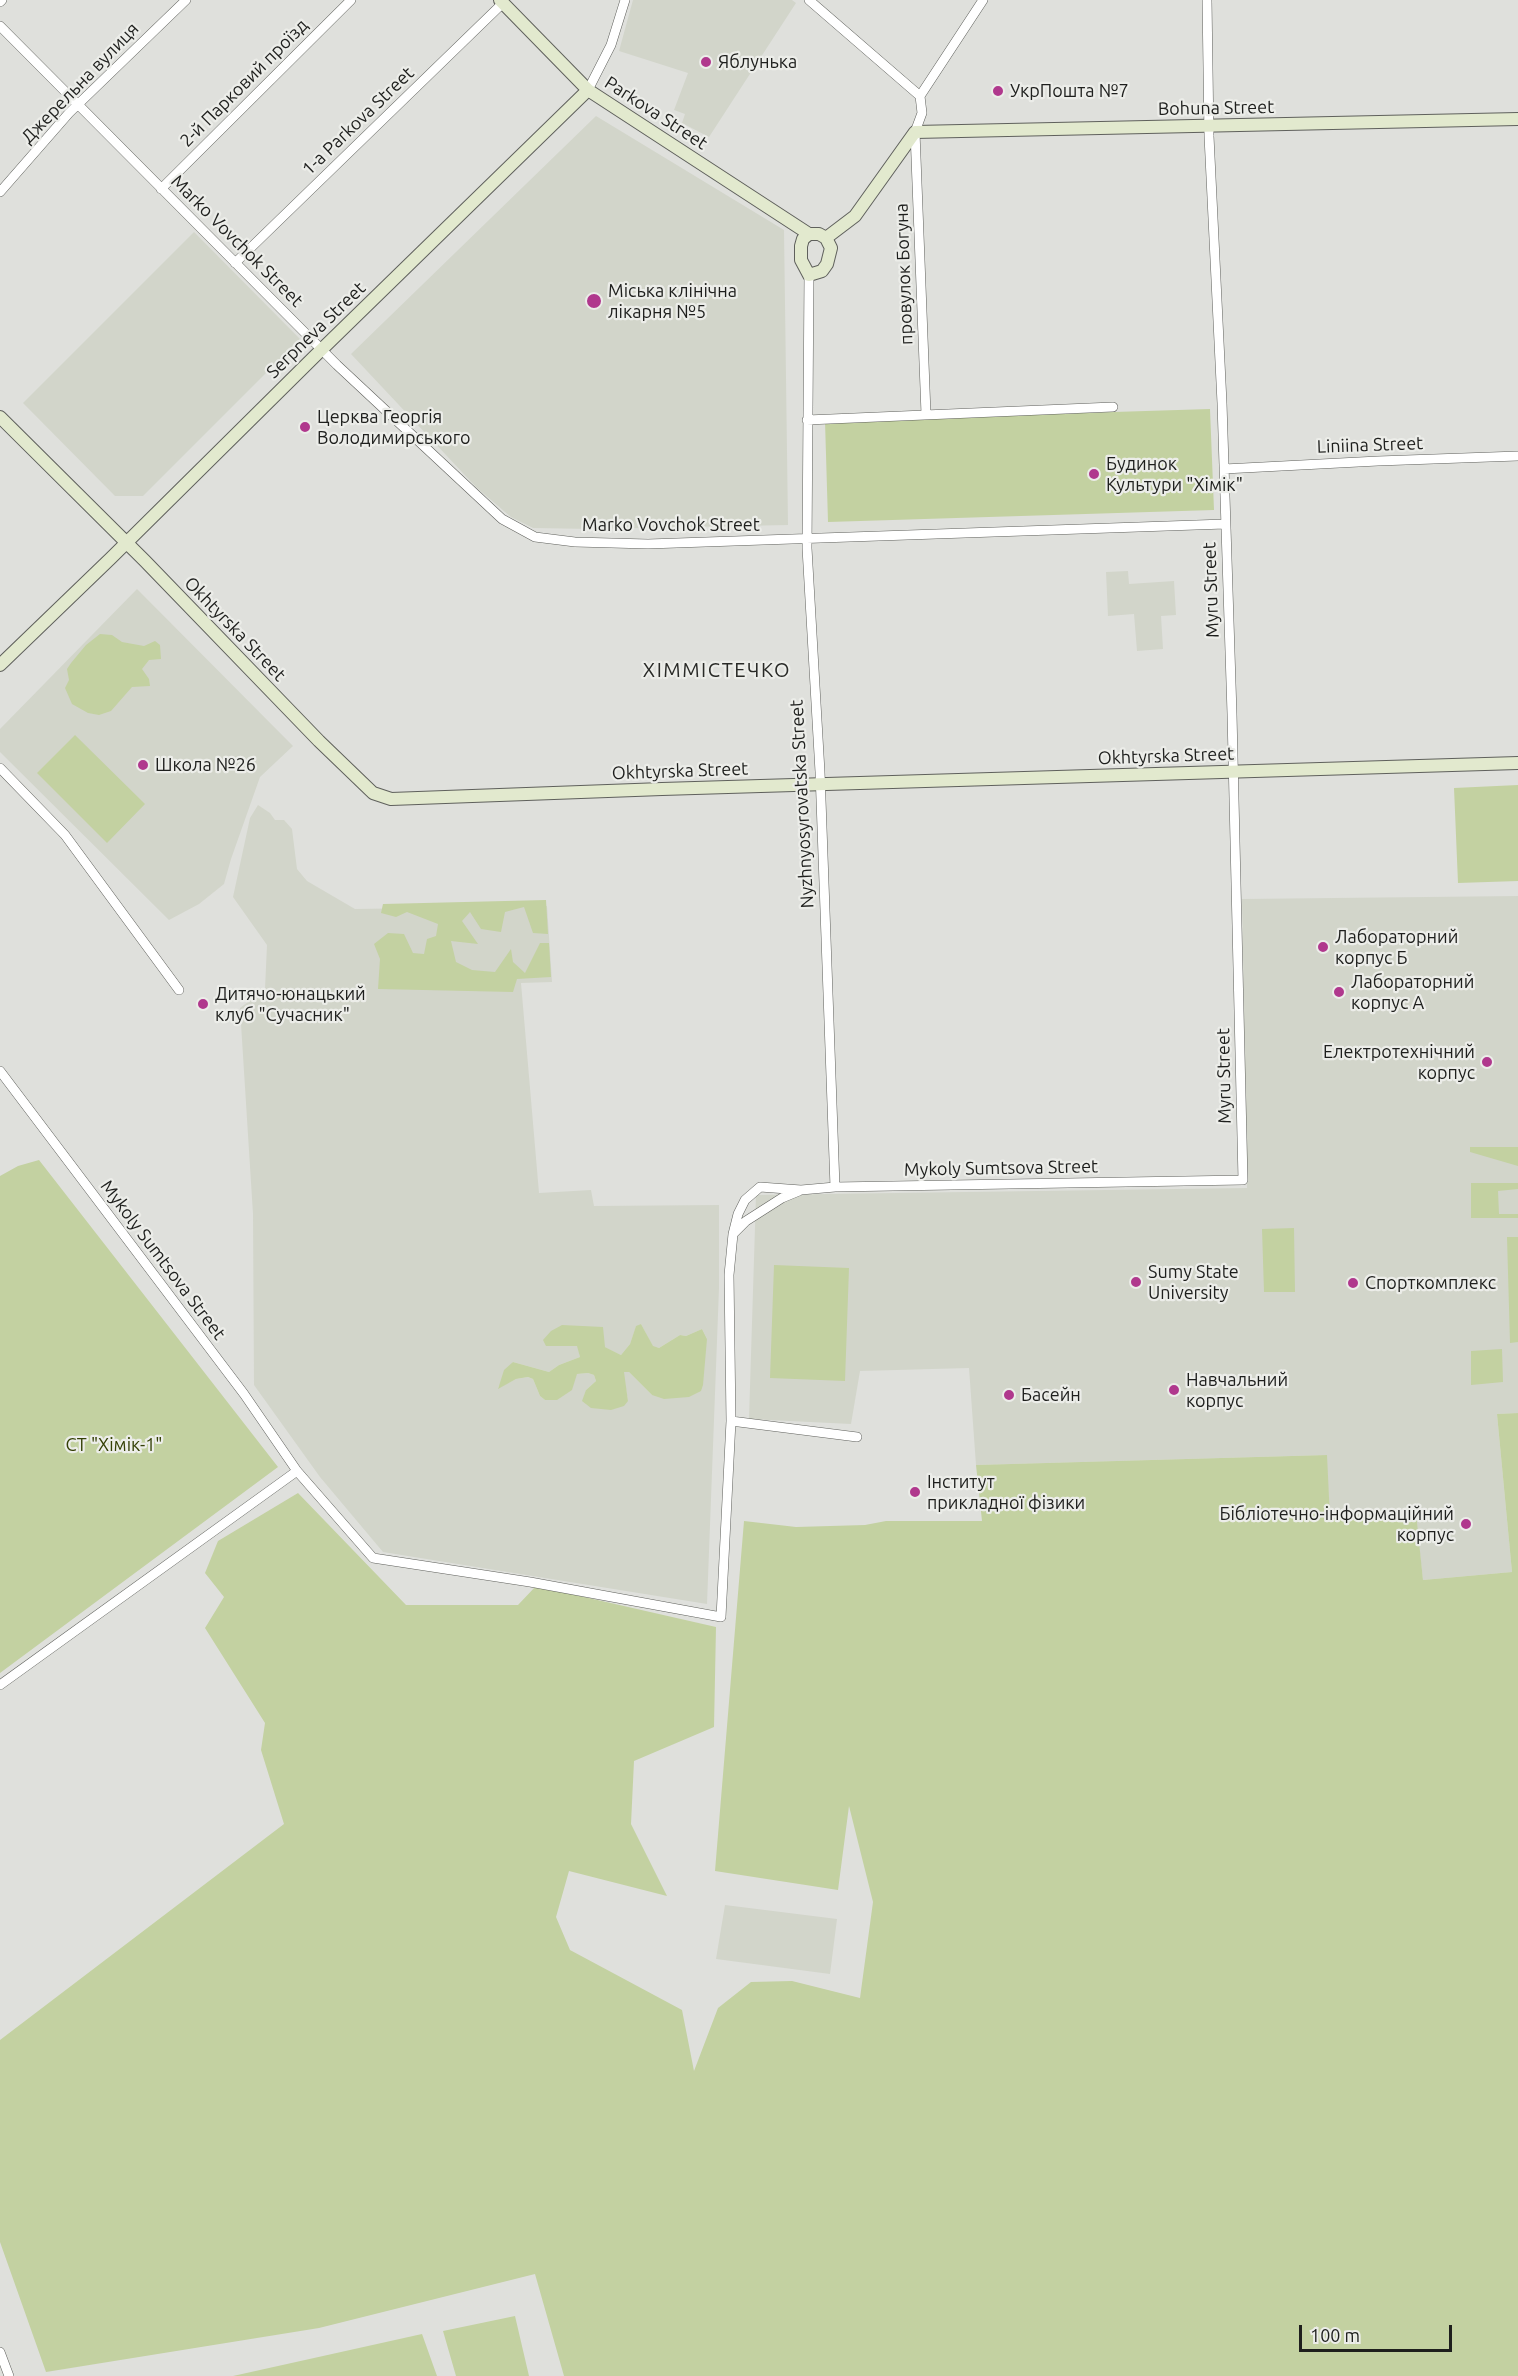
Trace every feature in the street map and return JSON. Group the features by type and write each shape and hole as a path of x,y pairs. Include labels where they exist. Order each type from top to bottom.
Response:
{"main road":[{"name":"Parkova Street","path":"502,2 588,90 809,234"},
{"name":"Serpneva Street","path":"0,664 588,90"},
{"name":"Bohuna Street","path":"915,132 1209,127 1518,118"},
{"path":"826,238 855,216 915,132"},
{"path":"809,234 819,234 826,238 831,248 827,264 822,271 809,275"},
{"name":"Nyzhnyosyrovatska Street","path":"809,234 804,238 801,246 801,260 809,275"},
{"name":"Okhtyrska Street","path":"0,417 296,718 373,793 391,799 1518,763"}],"street":[{"name":"Джерельна вулиця","path":"0,192 69,113 79,106 186,0"},
{"name":"2-й Парковий проїзд","path":"161,189 351,0"},
{"name":"Serpneva Street","path":"588,90 611,45 625,0"},
{"path":"808,0 820,3 920,96 922,112 915,132"},
{"path":"920,96 983,0"},
{"name":"Myru Street","path":"1207,0 1209,127 1224,469 1243,1180"},
{"name":"1-a Parkova Street","path":"235,263 502,2"},
{"name":"Marko Vovchok Street","path":"0,26 322,349 486,505 502,519 535,537 575,542 648,544 1225,524"},
{"name":"провулок Богуна","path":"915,132 926,414"},
{"name":"Nyzhnyosyrovatska Street","path":"809,275 807,540 821,784 835,1187"},
{"path":"807,420 1113,407"},
{"name":"Liniina Street","path":"1224,469 1518,456"},
{"path":"0,768 65,835 179,990"},
{"name":"Mykoly Sumtsova Street","path":"0,1071 244,1394 297,1471 373,1558 530,1582 721,1617 731,1421"},
{"name":"Mykoly Sumtsova Street","path":"733,1234 744,1200 760,1187 801,1190 835,1187 1243,1180"},
{"path":"801,1190 782,1198 746,1221 733,1234 729,1275 731,1421 857,1437"},
{"path":"0,1684 297,1471"},
{"path":"0,2352 9,2376"}],"shaded area":[{"name":"Яблунька","path":"633,0 792,0 796,3 709,137 682,123 685,114 674,110 688,73 619,51"},
{"name":"Міська клінічна лікарня №5","path":"596,116 784,230 788,525 533,528 511,517 477,488 351,354"},
{"path":"194,232 300,339 143,496 115,496 23,403"},
{"path":"1128,571 1129,584 1174,581 1176,615 1161,616 1163,649 1137,651 1134,614 1108,616 1106,572"},
{"name":"Школа №26","path":"137,589 293,746 260,777 224,884 199,904 169,920 0,752 0,729"},
{"path":"258,805 270,813 275,820 284,820 292,829 297,869 307,881 355,909 547,906 552,982 521,983 539,1193 591,1190 594,1206 719,1205 719,1288 707,1604 383,1552 320,1477 254,1385 253,1214 240,1008 265,989 267,945 233,897 250,818","holes":["641,1324 653,1347 659,1348 680,1335 686,1336 702,1329 707,1339 652,1395 629,1372 623,1372 628,1401 586,1390 596,1381 594,1375 588,1373 577,1374 545,1400 540,1396 533,1379 528,1377 516,1379 498,1388 513,1362 549,1372 559,1365 580,1357 578,1346 605,1347 621,1355 630,1344 636,1327"]},
{"name":"Sumy State University","path":"1518,896 1518,1413 1497,1414 1512,1572 1423,1580 1415,1513 1330,1519 1326,1455 976,1465 969,1368 860,1371 851,1424 749,1419 756,1195 1247,1188 1242,899"},
{"path":"725,1905 837,1919 830,1974 716,1959"}],"green space":[{"path":"1210,409 1214,510 828,522 825,421"},
{"path":"100,634 112,635 122,642 144,646 155,641 160,645 161,659 149,660 142,669 149,679 150,686 132,687 111,711 99,715 88,713 72,704 65,688 69,680 67,669 86,645"},
{"path":"75,735 145,804 107,843 37,773"},
{"path":"1518,785 1518,881 1458,883 1454,788"},
{"path":"546,900 548,934 533,933 524,907 505,912 501,932 481,929 470,912 462,921 478,944 451,941 456,962 472,970 495,972 511,949 513,962 525,973 540,943 549,943 551,977 517,979 513,992 378,989 380,959 374,944 388,933 404,934 413,953 424,954 427,939 436,936 438,924 407,912 396,917 381,913 383,904"},
{"path":"1470,1147 1518,1147 1518,1166 1470,1152"},
{"name":"СТ \"Хімік-1\"","path":"39,1160 278,1467 0,1673 0,1176 18,1166"},
{"path":"1471,1183 1518,1183 1518,1189 1498,1191 1499,1214 1518,1214 1518,1218 1471,1218"},
{"path":"1294,1228 1295,1292 1264,1292 1262,1229"},
{"path":"1507,1237 1518,1237 1518,1342 1510,1343"},
{"path":"774,1265 849,1268 845,1381 770,1378"},
{"path":"641,1324 653,1346 659,1348 680,1335 686,1336 702,1329 707,1339 701,1391 689,1397 664,1399 652,1395 629,1372 624,1372 628,1401 624,1406 611,1410 591,1408 582,1401 586,1390 596,1381 594,1375 588,1373 577,1374 572,1390 557,1400 545,1400 540,1396 533,1379 528,1377 516,1379 498,1389 504,1370 513,1362 549,1372 559,1365 580,1357 577,1346 546,1346 543,1340 551,1331 562,1325 603,1327 605,1347 621,1355 630,1344 636,1326"},
{"path":"1502,1349 1503,1382 1471,1385 1471,1351"},
{"path":"1518,1413 1518,2376 564,2376 535,2274 319,2328 46,2372 0,2242 0,2040 284,1824 261,1750 265,1723 205,1628 224,1597 205,1573 218,1541 298,1493 406,1605 518,1605 536,1586 716,1627 714,1727 634,1761 631,1824 667,1896 569,1871 556,1917 570,1950 682,2010 694,2071 718,2008 751,1982 792,1981 860,1998 873,1902 849,1806 838,1890 715,1871 744,1521 796,1527 865,1525 886,1521 982,1521 976,1465 1327,1455 1330,1518 1416,1513 1423,1580 1512,1572 1497,1414"},
{"path":"515,2316 529,2376 456,2376 443,2331"},
{"path":"422,2334 437,2376 233,2376"}],"place":[{"name":"Яблунька","path":"706,62"},
{"name":"УкрПошта №7","path":"998,91"},
{"name":"Міська клінічна лікарня №5","path":"594,301"},
{"name":"Церква Георгія Володимирського","path":"305,427"},
{"name":"Будинок Культури \"Хімік\"","path":"1094,474"},
{"name":"Школа №26","path":"143,765"},
{"name":"Лабораторний корпус Б","path":"1323,947"},
{"name":"Лабораторний корпус А","path":"1339,992"},
{"name":"Дитячо-юнацький клуб \"Сучасник\"","path":"203,1004"},
{"name":"Електротехнічний корпус","path":"1487,1062"},
{"name":"Sumy State University","path":"1136,1282"},
{"name":"Спорткомплекс","path":"1353,1283"},
{"name":"Навчальний корпус","path":"1174,1390"},
{"name":"Басейн","path":"1009,1395"},
{"name":"Інститут прикладної фізики","path":"915,1492"},
{"name":"Бібліотечно-інформаційний корпус","path":"1466,1524"}],"district":[{"name":"ХІММІСТЕЧКО","path":"717,670"}]}
